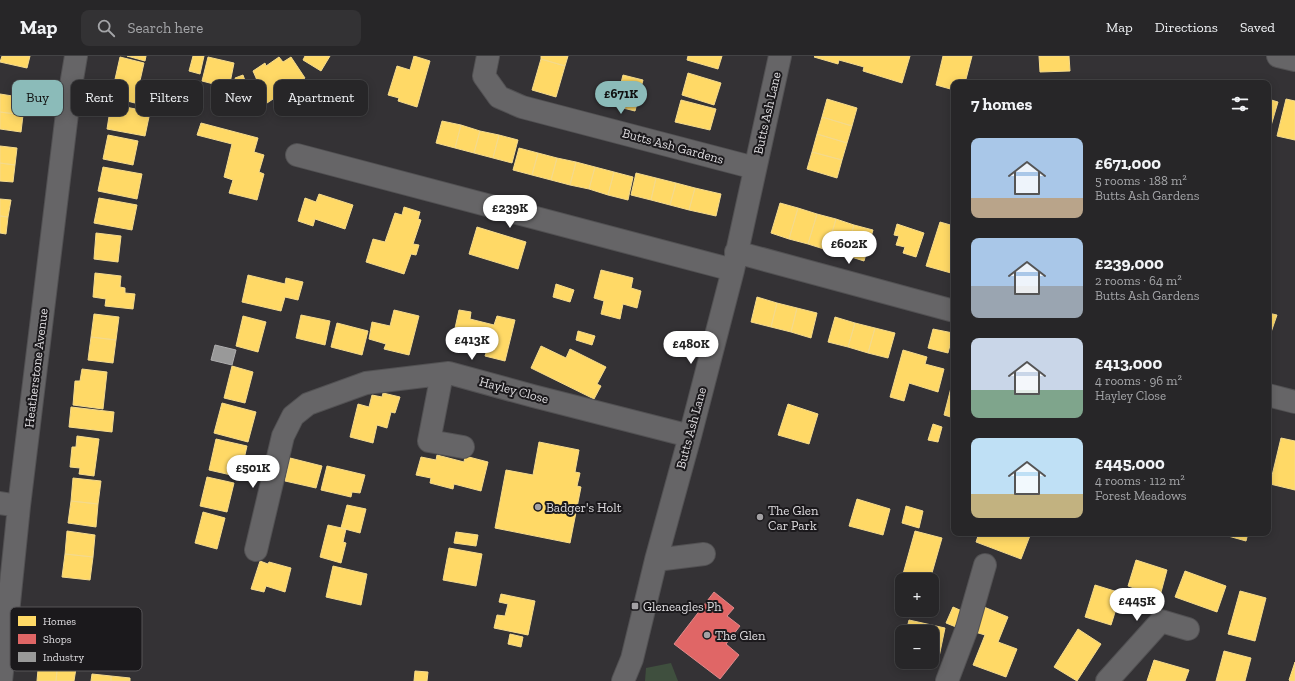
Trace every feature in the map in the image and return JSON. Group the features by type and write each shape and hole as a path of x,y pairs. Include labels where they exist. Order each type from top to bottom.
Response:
{"street":[{"name":"Heatherstone Avenue","path":"1,681 9,505 76,56"},
{"name":"Butts Ash Gardens","path":"488,56 484,76 499,97 522,107 755,168"},
{"name":"Butts Ash Lane","path":"623,681 632,658 734,261 780,56"},
{"path":"1278,56 1295,60"},
{"path":"297,155 734,261 951,310"},
{"name":"Hayley Close","path":"256,550 283,436 293,416 308,404 366,384 449,373 690,436"},
{"path":"442,374 429,441 463,447"},
{"path":"1271,396 1295,402"},
{"path":"656,560 704,554"},
{"path":"947,681 967,628 985,565"},
{"path":"1107,681 1161,621 1188,629"}],"green space":[{"path":"671,663 678,681 645,681 646,668"}],"building: Homes":[{"path":"2,56 30,56 27,68 0,62"},
{"path":"127,56 146,56 145,61"},
{"path":"193,56 204,56 200,74 189,71"},
{"path":"305,56 330,56 321,71 303,60"},
{"path":"414,56 430,61 417,107 398,101 399,98 388,95 397,66 410,70"},
{"path":"541,56 568,56 565,66 541,59"},
{"path":"688,56 722,56 718,69 687,60"},
{"path":"910,56 902,83 863,71 864,67 839,60 838,64 814,57"},
{"path":"943,56 972,56 966,80 951,80 951,89 936,85"},
{"path":"1039,56 1069,56 1070,71 1040,72"},
{"path":"120,57 144,63 140,80 136,80 135,103 128,101 128,80 115,80"},
{"path":"208,57 234,63 231,80 211,80 211,83 202,80"},
{"path":"279,57 283,62 291,57 305,78 302,80 274,80 274,98 267,103 266,80 257,80 253,71 265,63 266,66"},
{"path":"541,59 565,66 556,97 532,90"},
{"path":"688,73 721,83 714,105 682,95"},
{"path":"243,75 245,80 236,80 235,78"},
{"path":"623,75 643,80 635,111 615,106"},
{"path":"0,94 12,96 12,114 0,112"},
{"path":"827,99 857,108 852,126 822,117"},
{"path":"1286,99 1295,101 1295,140 1277,136"},
{"path":"681,100 716,109 710,130 675,122"},
{"path":"1271,100 1278,102 1271,126"},
{"path":"128,107 136,109 136,116 149,116 145,136 107,129 109,116 128,116"},
{"path":"0,112 12,114 12,116 23,116 21,132 0,129"},
{"path":"822,117 852,126 847,143 817,134"},
{"path":"442,121 461,125 455,148 436,143"},
{"path":"201,123 258,138 254,152 264,155 259,172 264,174 257,200 229,193 233,180 224,177 232,144 197,135"},
{"path":"461,125 480,131 474,153 455,148"},
{"path":"480,131 499,135 493,158 474,153"},
{"path":"817,134 847,143 842,160 812,152"},
{"path":"108,135 138,141 133,165 103,159"},
{"path":"499,135 518,140 512,163 493,158"},
{"path":"0,146 17,148 15,165 0,163"},
{"path":"519,148 538,153 532,175 513,170"},
{"path":"812,152 842,160 837,178 807,169"},
{"path":"538,153 557,158 551,180 532,175"},
{"path":"557,158 576,162 570,185 551,180"},
{"path":"576,162 595,167 589,189 570,185"},
{"path":"0,163 15,165 13,182 0,181"},
{"path":"103,167 142,174 137,199 98,191"},
{"path":"595,167 614,172 608,195 589,189"},
{"path":"614,172 633,177 628,200 608,195"},
{"path":"636,173 656,178 651,200 631,195"},
{"path":"656,178 676,183 670,205 651,200"},
{"path":"676,183 695,188 689,210 670,205"},
{"path":"695,188 721,194 716,216 689,210"},
{"path":"319,194 353,205 345,229 315,219 313,226 298,221 305,198 316,202"},
{"path":"99,198 137,205 132,230 94,223"},
{"path":"0,199 11,200 8,217 0,216"},
{"path":"780,203 798,208 789,239 771,233"},
{"path":"404,207 420,212 418,219 421,220 413,244 419,245 416,255 411,254 404,274 366,262 373,239 385,242 395,213 402,215"},
{"path":"798,208 817,214 808,244 789,239"},
{"path":"817,214 836,219 827,250 808,244"},
{"path":"0,216 8,217 6,234 0,233"},
{"path":"836,219 854,225 845,255 827,250"},
{"path":"940,222 951,225 951,273 926,266"},
{"path":"897,224 924,233 916,257 903,253 905,247 896,245 899,236 894,235"},
{"path":"854,225 873,230 864,261 845,255"},
{"path":"477,227 526,242 518,269 469,254"},
{"path":"96,233 121,236 118,262 94,259"},
{"path":"601,270 633,278 631,288 641,291 637,308 623,304 620,319 601,314 604,301 594,298"},
{"path":"95,273 121,276 120,287 125,288 125,293 135,294 133,309 105,306 106,299 93,297"},
{"path":"248,275 285,284 286,278 303,282 298,300 285,297 281,311 242,302"},
{"path":"556,284 574,290 570,302 553,297"},
{"path":"757,297 777,303 771,327 751,322"},
{"path":"777,303 797,308 791,332 771,327"},
{"path":"797,308 817,313 811,338 791,332"},
{"path":"394,310 419,316 409,355 384,349 386,344 369,339 372,322 390,326"},
{"path":"459,310 471,312 470,319 494,325 497,316 515,320 505,361 485,356 487,350 452,342"},
{"path":"94,314 119,317 116,340 91,337"},
{"path":"1271,314 1277,315 1271,332"},
{"path":"301,315 330,321 325,345 296,338"},
{"path":"243,316 266,322 258,352 236,346"},
{"path":"835,317 855,323 848,347 828,342"},
{"path":"337,323 368,331 362,355 331,347"},
{"path":"855,323 875,328 868,353 848,347"},
{"path":"875,328 895,333 888,358 868,353"},
{"path":"933,329 951,333 951,341 948,353 928,348"},
{"path":"578,331 595,336 592,345 576,340"},
{"path":"91,337 116,340 113,363 88,360"},
{"path":"541,346 566,358 570,349 606,367 597,384 601,386 594,399 531,368"},
{"path":"903,350 927,357 925,364 944,369 938,392 909,383 904,401 890,397"},
{"path":"232,366 253,372 245,403 224,398"},
{"path":"82,369 107,372 103,409 73,405 75,381 80,381"},
{"path":"951,388 951,417 944,415"},
{"path":"383,393 400,397 395,413 391,412 387,428 377,425 373,443 350,437 358,404 369,407 372,395 382,397"},
{"path":"222,403 256,412 248,442 214,433"},
{"path":"788,404 818,414 809,444 778,435"},
{"path":"71,407 114,412 112,432 69,427"},
{"path":"933,424 942,427 938,442 928,440"},
{"path":"77,436 99,439 94,476 79,474 80,468 70,467 72,447 76,447"},
{"path":"1281,438 1295,441 1295,490 1271,484"},
{"path":"216,439 247,446 240,477 209,470"},
{"name":"Badger's Holt","path":"539,442 579,450 575,472 580,473 577,486 581,487 570,543 495,528 506,470 533,475"},
{"path":"437,455 464,462 465,456 488,462 481,491 454,484 453,489 430,483 431,478 416,475 421,457 436,460"},
{"path":"290,458 322,466 316,488 285,481"},
{"path":"327,466 365,475 360,493 352,492 351,497 321,490"},
{"path":"207,477 234,483 227,512 200,506"},
{"path":"73,478 101,481 98,504 71,501"},
{"path":"857,499 890,509 883,535 849,526"},
{"path":"71,501 98,504 96,527 68,523"},
{"path":"347,505 366,509 360,533 341,528"},
{"path":"906,506 923,511 919,528 902,523"},
{"path":"203,512 225,518 217,549 195,543"},
{"path":"328,525 346,529 343,542 346,543 341,563 320,557"},
{"path":"67,531 95,535 93,557 65,554"},
{"path":"915,531 942,538 932,573 903,573"},
{"path":"456,532 478,535 476,546 454,543"},
{"path":"978,536 1030,536 1021,559 976,542"},
{"path":"1228,536 1247,536 1246,541"},
{"path":"449,548 482,554 476,586 443,580"},
{"path":"65,554 93,557 90,580 62,577"},
{"path":"1136,560 1167,570 1160,596 1128,586"},
{"path":"260,561 291,568 285,592 266,586 264,592 251,589"},
{"path":"333,566 367,574 361,605 326,597"},
{"path":"1185,571 1226,586 1217,612 1175,597"},
{"path":"1095,585 1121,593 1111,625 1085,617"},
{"path":"1240,591 1266,598 1255,641 1228,634"},
{"path":"501,594 535,601 528,635 494,628 497,615 505,616 508,604 499,602"},
{"path":"953,607 962,611 956,627 946,623"},
{"path":"984,607 1008,617 998,642 1017,649 1006,677 973,665 985,635 975,632"},
{"path":"909,620 932,625 908,625"},
{"path":"939,627 945,628 939,657"},
{"path":"1078,629 1101,644 1077,681 1054,667"},
{"path":"510,634 523,637 521,647 508,644"},
{"path":"1224,651 1251,658 1245,681 1216,681"},
{"path":"1154,660 1189,670 1185,681 1147,681"},
{"path":"1295,662 1295,681 1290,681 1289,680"},
{"path":"38,671 57,671 56,681 37,681"},
{"path":"57,671 76,671 74,681 56,681"},
{"path":"415,671 428,672 427,681 414,681"},
{"path":"92,674 111,676 111,681 91,681"},
{"path":"111,676 130,678 130,681 111,681"}],"building: Shops":[{"name":"The Glen","path":"714,592 734,608 727,616 740,626 726,644 739,655 720,679 674,644"}],"building: Industry":[{"path":"215,345 236,350 232,365 211,360"}],"place":[{"name":"Badger's Holt","path":"538,507"},
{"name":"The Glen Car Park","path":"760,517"},
{"name":"Gleneagles Ph","path":"635,606"},
{"name":"The Glen","path":"707,635"}]}
